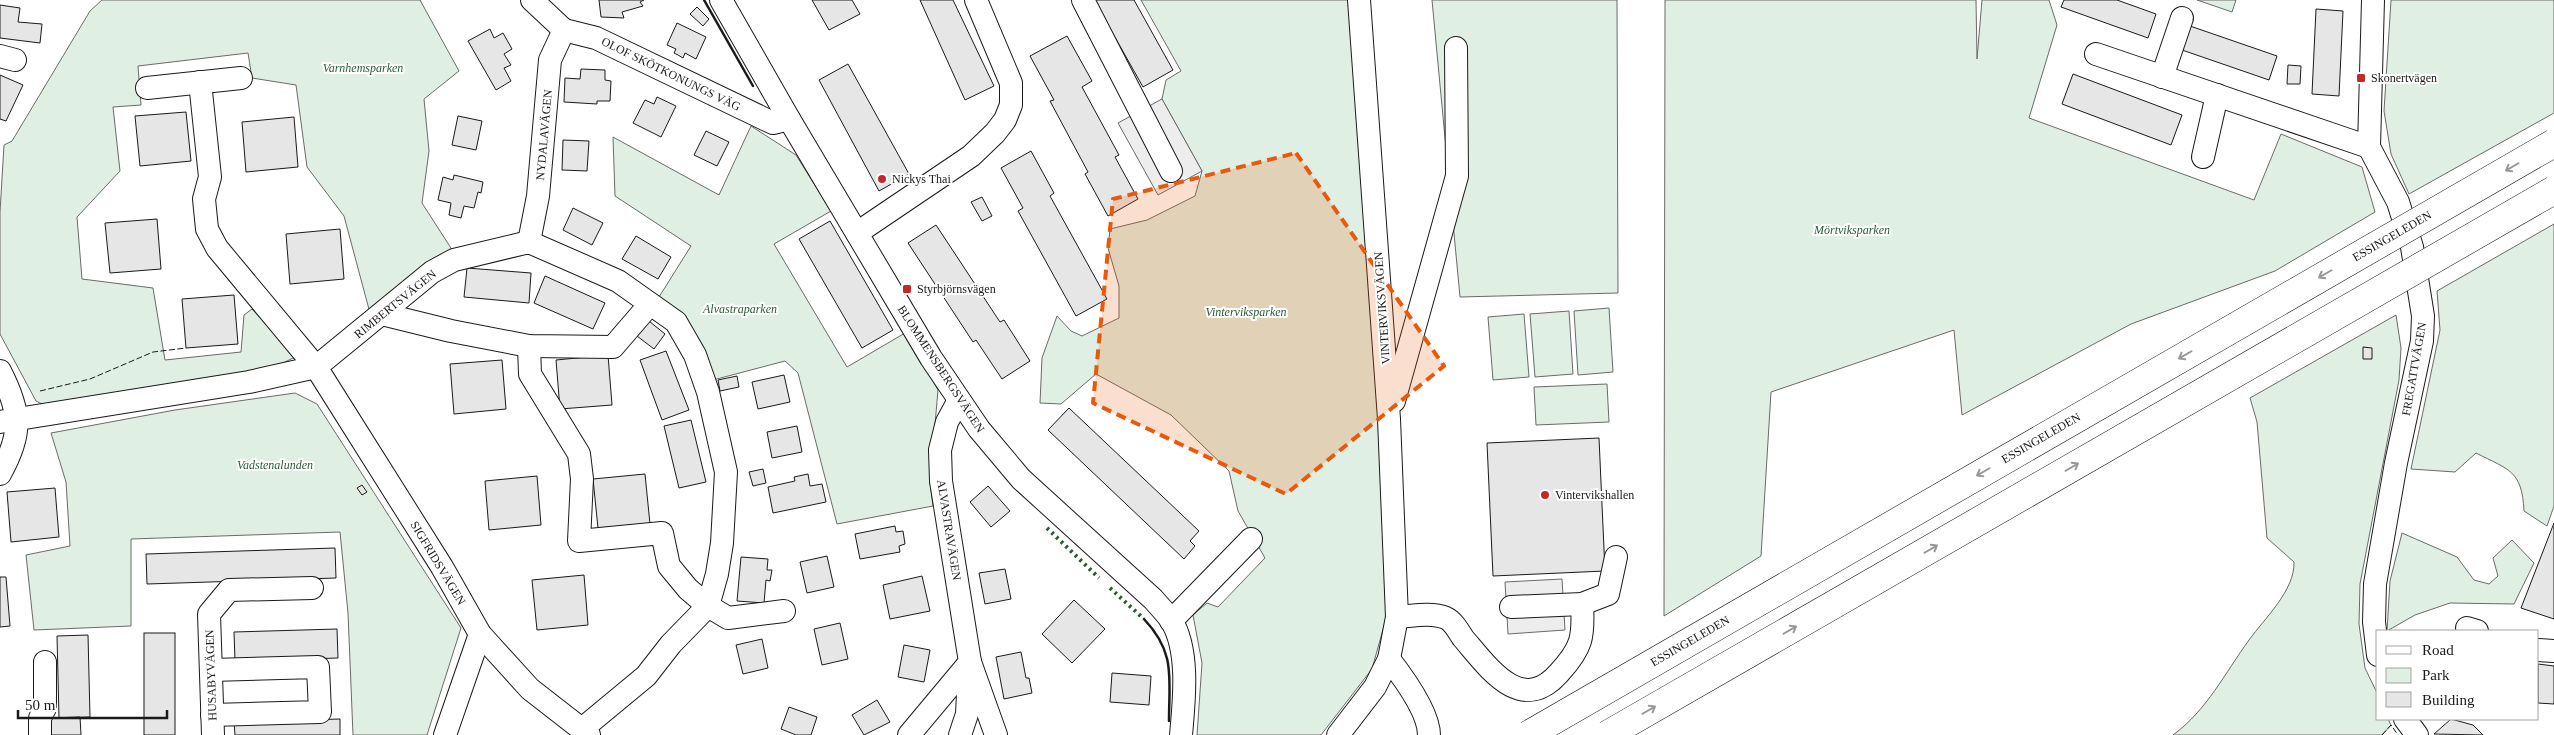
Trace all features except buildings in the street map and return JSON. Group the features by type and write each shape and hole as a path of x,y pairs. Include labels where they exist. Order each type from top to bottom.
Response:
{"highway":[{"name":"ESSINGELEDEN","path":"1528,735 2554,143"},
{"path":"1607,735 2554,190"}],"street":[{"name":"OLOF SKÖTKONUNGS VÄG","path":"532,0 564,30 596,38 773,123 789,119"},
{"name":"BLOMMENSBERGSVÄGEN","path":"721,0 857,233 959,400 979,428 1022,479 1154,599 1171,620 1178,636 1183,665 1181,735"},
{"path":"857,233 971,156 995,133 1005,120 1011,105 1011,83 976,0"},
{"path":"1083,0 1171,172"},
{"name":"VINTERVIKSVÄGEN","path":"1338,735 1375,687 1389,659 1397,617 1389,418 1360,0"},
{"path":"2096,54 2368,147 2373,0"},
{"path":"2162,77 2182,18"},
{"name":"NYDALAVÄGEN","path":"529,242 538,196 550,60 564,30"},
{"path":"1389,418 1457,176 1456,48"},
{"path":"147,88 241,78"},
{"name":"SIGFRIDSVÄGEN","path":"200,82 210,178 204,199 207,229 216,248 316,367 442,567 480,634 530,689 585,732"},
{"path":"2203,158 2217,95"},
{"name":"FREGATTVÄGEN","path":"2368,147 2398,202 2412,247 2423,316 2422,341 2396,464 2375,584 2374,622 2376,638"},
{"path":"529,242 618,281 676,322 695,355 708,392 726,472 722,543 708,606 672,644 646,676 585,732"},
{"name":"RIMBERTSVÄGEN","path":"316,367 432,272 454,260 529,242"},
{"path":"382,314 451,331 529,346 613,347 650,304"},
{"path":"529,346 530,374 579,454 582,479 579,541 662,533 669,566 688,589 708,606 728,618 784,612"},
{"path":"9,421 249,382 316,367"},
{"path":"0,371 14,398 9,421 14,444 0,474"},
{"name":"ALVASTRAVÄGEN","path":"959,400 947,422 940,450 941,481 970,662 996,735"},
{"path":"1171,620 1251,539"},
{"path":"1511,607 1582,604 1608,594 1616,557"},
{"name":"HUSABYVÄGEN","path":"212,725 209,614 229,590 312,588"},
{"path":"1397,617 1429,614 1448,618 1501,681 1519,689 1536,689 1554,678 1573,658 1584,632 1582,604"},
{"path":"444,735 480,634"},
{"path":"2539,650 2554,651"},
{"path":"1389,659 1402,675 1429,725 1429,735"},
{"path":"40,735 40,718 45,708 45,662"},
{"path":"909,735 970,662"},
{"path":"960,735 966,714 970,662"},
{"path":"211,670 318,667 320,712 212,725"},
{"path":"2405,720 2417,735"}],"highlighted area":[{"path":"1296,153 1444,366 1286,494 1093,403 1113,199"}],"green space":[{"name":"Varnhemsparken","path":"102,0 420,0 459,71 424,99 429,151 422,203 458,259 370,313 344,216 307,167 296,85 252,78 248,53 138,66 141,105 113,107 120,171 77,217 82,279 153,288 165,360 241,352 244,315 252,309 295,357 275,367 44,405 36,401 0,334 0,212 4,145 12,141 90,11"},
{"name":"Vinterviksparken","path":"1141,0 1351,0 1374,327 1387,615 1372,669 1321,735 1197,735 1202,663 1193,615 1207,603 1218,607 1265,558 1238,511 1229,471 1171,415 1096,374 1061,404 1040,403 1042,358 1057,316 1071,331 1082,336 1119,318 1119,286 1108,248 1110,229 1147,220 1195,196 1202,171 1162,99 1166,80 1181,71"},
{"path":"1432,0 1617,0 1618,293 1460,297"},
{"name":"Mörtviksparken","path":"1665,0 1976,0 1977,59 1982,0 2049,0 2057,25 2029,118 2254,200 2281,134 2362,167 2375,212 2275,271 2131,324 1962,415 1954,330 1771,392 1761,556 1664,616"},
{"path":"2197,0 2236,0 2232,12"},
{"path":"2391,0 2554,0 2554,113 2409,194 2391,154 2384,111"},
{"name":"Alvastraparken","path":"751,126 796,155 831,211 774,244 847,367 905,333 938,390 930,482 933,506 837,524 798,373 785,361 713,380 685,315 659,297 691,246 615,196 613,137 719,195"},
{"path":"2554,224 2554,506 2547,526 2524,511 2520,487 2512,473 2476,453 2455,472 2411,469 2440,330 2437,291"},
{"path":"1609,308 1613,372 1578,375 1574,311"},
{"path":"1569,311 1573,374 1535,377 1530,314"},
{"path":"1524,314 1529,377 1493,380 1488,317"},
{"path":"2396,315 2401,348 2399,380 2360,584 2359,624 2365,668 2376,691 2376,720 2388,720 2391,725 2382,735 2173,735 2206,703 2249,640 2278,603 2290,583 2293,572 2294,562 2267,538 2257,422 2250,398"},
{"path":"1607,384 1609,422 1536,425 1534,387"},
{"name":"Vadstenalunden","path":"295,393 317,404 461,628 427,735 353,735 348,613 340,532 131,539 131,626 34,630 26,555 70,546 66,482 51,433 175,410"},
{"path":"2402,533 2457,557 2474,580 2489,584 2498,576 2493,558 2512,540 2534,563 2514,604 2450,603 2415,615 2387,630 2390,581"}],"shaded area":[{"path":"1162,99 1202,171 1158,195 1118,123"},
{"path":"1562,579 1565,630 1508,634 1505,582"}],"hedge":[{"path":"1047,528 1099,578"},
{"path":"1110,588 1144,619"}],"fence":[{"path":"40,391 90,379 153,352 186,348"},
{"path":"2382,735 2391,725 2398,735"}],"wall":[{"path":"704,0 753,86"},
{"path":"1144,619 1154,631 1166,655 1170,678 1169,721"}],"place":[{"name":"Skonertvägen","path":"2361,78"},
{"name":"Nickys Thai","path":"882,179"},
{"name":"Styrbjörnsvägen","path":"907,289"},
{"name":"Vintervikshallen","path":"1545,495"}]}
